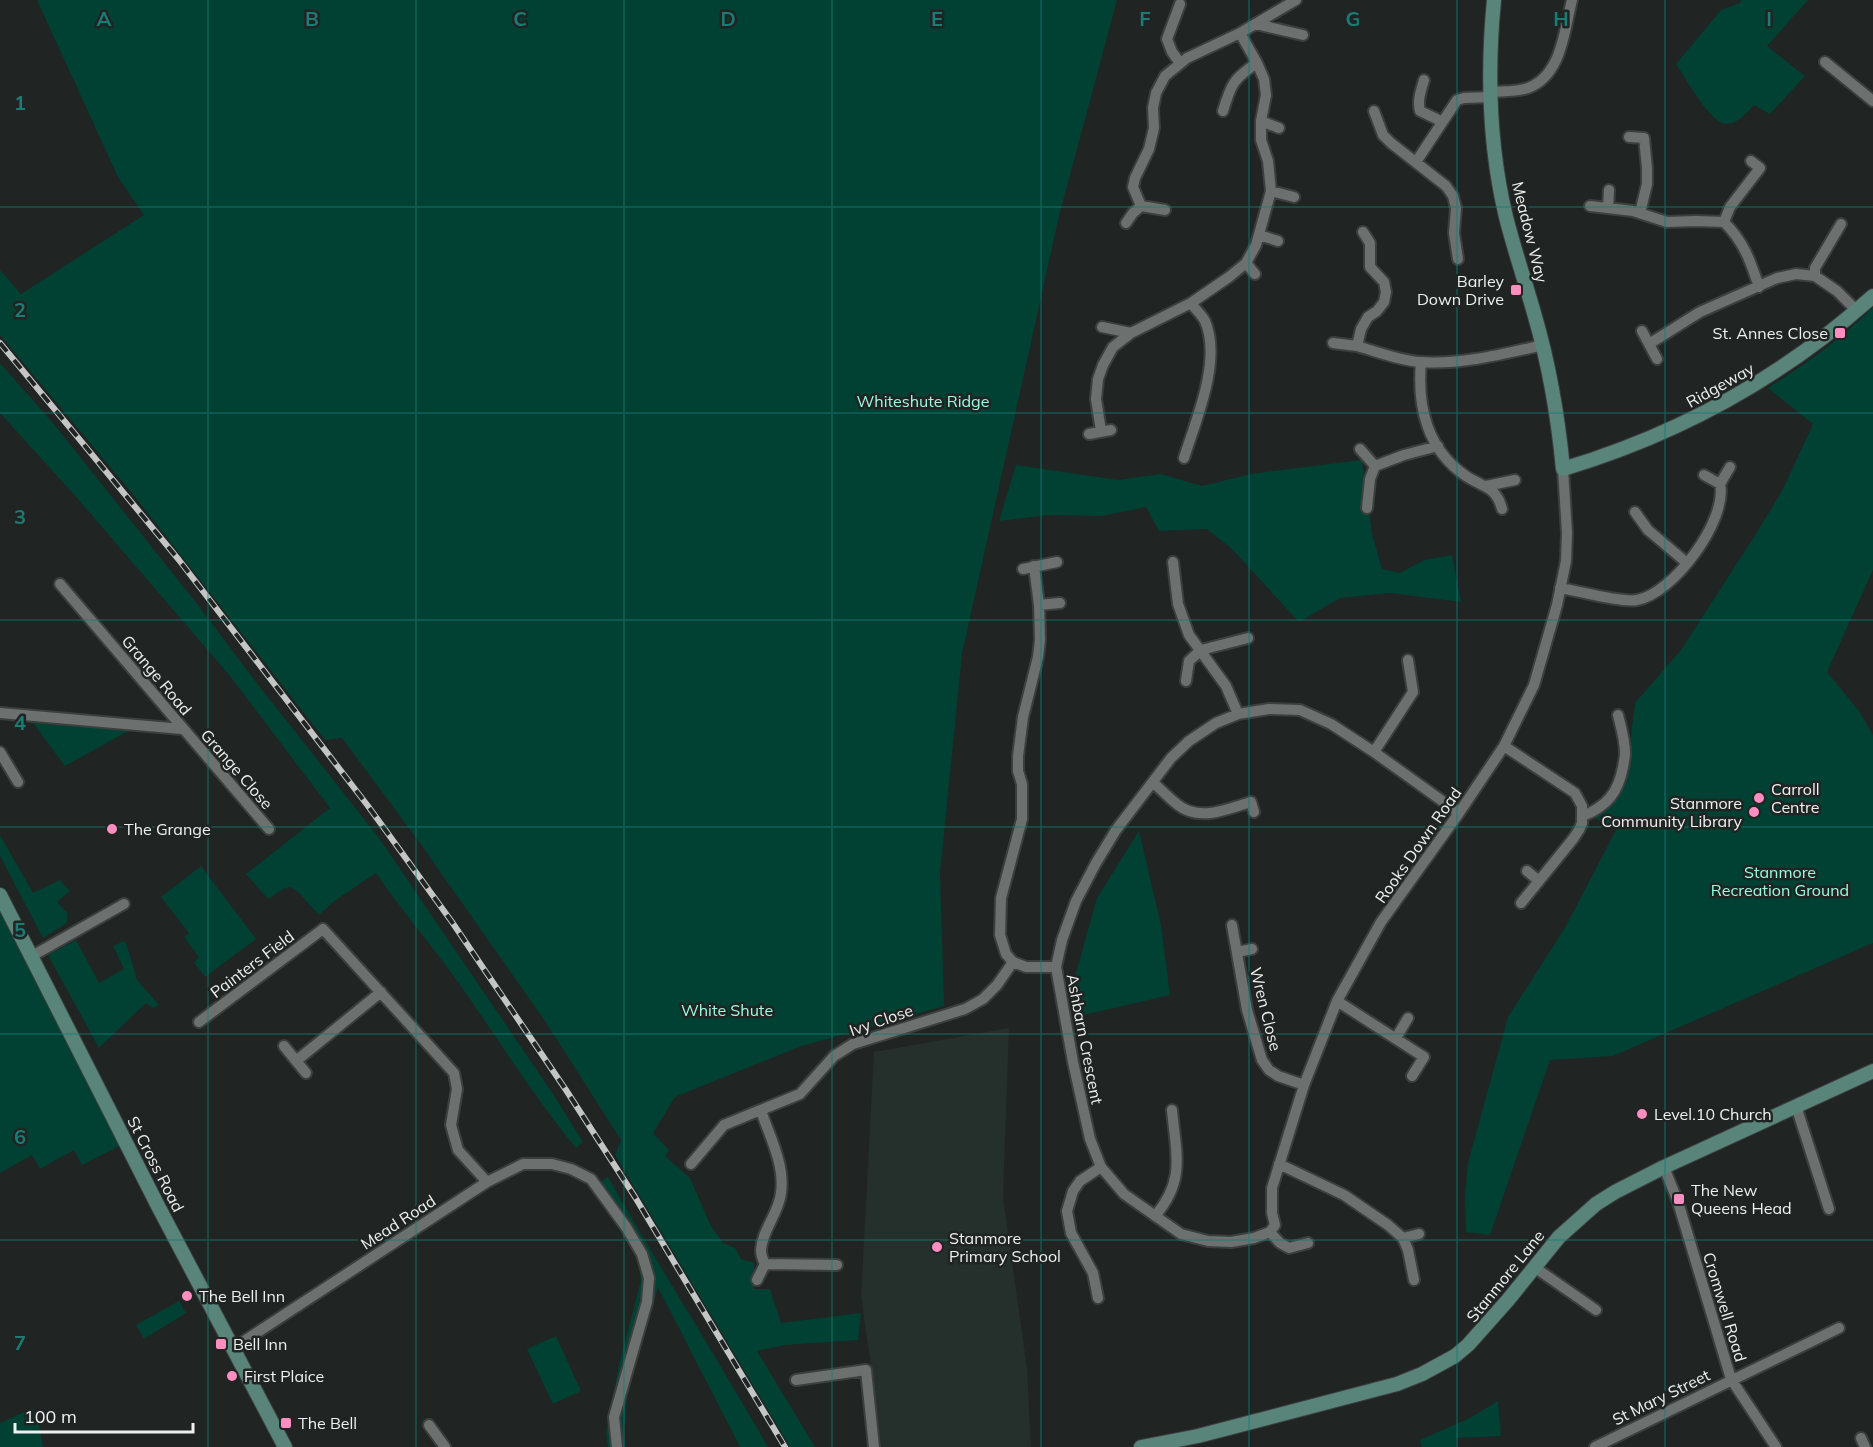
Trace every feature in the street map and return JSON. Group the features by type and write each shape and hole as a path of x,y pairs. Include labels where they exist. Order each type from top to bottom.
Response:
{"street":[{"path":"1141,206 1133,187 1149,149 1154,128 1153,108 1156,93 1165,76 1187,58 1240,33 1296,0"},
{"name":"Meadow Way","path":"1494,0 1490,44 1493,140 1506,217 1543,345 1559,428 1563,469"},
{"path":"1416,162 1457,100 1527,88 1545,78 1555,66 1572,0"},
{"path":"1180,4 1167,39 1180,63"},
{"path":"1256,24 1303,35"},
{"path":"1089,434 1106,431 1096,399 1103,365 1113,347 1131,333 1191,303 1229,277 1246,263 1256,245 1271,191 1271,176 1261,140 1261,121 1266,95 1264,79 1240,33"},
{"path":"1826,62 1873,101"},
{"path":"1223,111 1230,88 1240,75 1257,63"},
{"path":"1424,80 1420,92 1419,111 1441,121"},
{"path":"1374,111 1383,135 1446,186 1453,196 1456,208 1454,233 1458,259"},
{"path":"1261,121 1279,128"},
{"path":"1629,137 1644,138 1647,184 1640,213"},
{"path":"1724,222 1730,207 1760,168 1751,161"},
{"path":"1608,208 1609,190"},
{"path":"1271,191 1294,197"},
{"path":"1141,206 1165,210"},
{"path":"1126,223 1141,206"},
{"path":"1590,206 1640,213 1667,222 1724,222 1735,233 1746,250 1759,286"},
{"path":"1815,276 1815,268 1841,224"},
{"path":"1357,346 1361,328 1368,317 1384,302 1386,292 1384,282 1370,267 1370,243 1363,231"},
{"path":"1258,235 1278,242"},
{"path":"1246,263 1256,274"},
{"path":"1649,344 1700,312 1777,278 1796,274 1815,276 1837,291 1857,311"},
{"name":"Ridgeway","path":"1563,469 1603,457 1668,431 1721,404 1798,357 1828,335 1873,296"},
{"path":"1184,458 1201,405 1210,363 1205,321 1191,303"},
{"path":"1102,327 1131,333"},
{"path":"1642,332 1657,359"},
{"path":"1333,343 1357,346 1421,362 1487,357 1543,345"},
{"path":"1421,362 1422,411 1431,435 1451,465 1494,492 1499,498 1502,509"},
{"path":"1367,508 1370,479 1375,466 1438,446"},
{"path":"1360,449 1375,466"},
{"path":"1560,588 1635,601 1654,594 1666,586 1695,553 1717,514 1720,484 1730,468"},
{"name":"Rooks Down Road","path":"1270,1232 1275,1225 1272,1213 1272,1188 1304,1085 1337,1001 1381,922 1504,746 1534,685 1545,653 1566,561 1567,533 1563,469"},
{"path":"1704,475 1720,484"},
{"path":"1486,486 1515,480"},
{"path":"1635,512 1648,530 1687,563"},
{"path":"1173,561 1178,603 1189,634 1226,686 1238,714"},
{"path":"1056,968 1026,968 1013,962 1006,954 1000,935 1000,919 1001,898 1022,819 1022,784 1018,771 1018,756 1023,717 1040,640 1039,605 1028,567 1057,562"},
{"name":"Grange Road","path":"60,584 182,729"},
{"path":"1039,605 1060,603"},
{"path":"1186,681 1189,661 1201,650 1248,638"},
{"path":"1374,752 1413,692 1407,660"},
{"name":"Ashbarn Crescent","path":"1270,1232 1254,1238 1231,1242 1208,1241 1181,1234 1124,1194 1101,1167 1090,1138 1056,968 1065,930 1076,901 1116,830 1171,758 1216,723 1238,714 1269,709 1300,710 1331,724 1459,813"},
{"name":"Grange Road","path":"0,713 182,729"},
{"path":"1583,816 1598,810 1614,793 1620,782 1626,754 1618,715"},
{"name":"Grange Close","path":"182,729 269,829"},
{"path":"1504,746 1575,793 1580,800 1583,816 1582,823 1573,839 1521,903"},
{"path":"0,752 18,782"},
{"path":"1153,782 1179,806 1192,812 1208,814 1251,802 1254,812"},
{"path":"1527,871 1539,881"},
{"name":"St Cross Road","path":"0,895 158,1206 285,1447"},
{"path":"32,956 124,904"},
{"name":"Wren Close","path":"1232,925 1247,1010 1262,1060 1269,1070 1278,1076 1304,1085"},
{"name":"Painters Field","path":"199,1022 323,929 381,992"},
{"name":"Wren Close","path":"1237,952 1252,950"},
{"name":"Ivy Close","path":"691,1164 724,1125 800,1094 834,1056 853,1044 888,1031 965,1009 983,999 997,985 1013,962"},
{"path":"296,1061 381,992 454,1073 457,1089 451,1125 458,1150 487,1182"},
{"path":"1337,1001 1424,1057 1412,1076"},
{"path":"1396,1038 1408,1018"},
{"path":"284,1046 306,1073"},
{"name":"Stanmore Lane","path":"1141,1447 1171,1444 1386,1387 1422,1374 1455,1356 1468,1345 1559,1237 1596,1204 1664,1167 1873,1071"},
{"path":"1796,1106 1829,1209"},
{"path":"1155,1216 1166,1203 1176,1178 1172,1110"},
{"path":"757,1280 765,1264 761,1251 763,1240 777,1209 782,1185 782,1171 761,1111"},
{"name":"Mead Road","path":"232,1349 487,1182 523,1164 552,1164 571,1168 591,1179 626,1227 642,1254 649,1278 647,1302 614,1417 617,1447"},
{"path":"1279,1164 1344,1195 1388,1225 1403,1238 1414,1280"},
{"path":"1098,1298 1093,1273 1071,1233 1067,1210 1073,1191 1080,1181 1101,1167"},
{"name":"Cromwell Road","path":"1664,1167 1678,1202 1731,1379 1776,1447"},
{"path":"1270,1232 1280,1243 1289,1248 1308,1243"},
{"path":"1403,1238 1419,1234"},
{"path":"765,1264 837,1265"},
{"path":"1533,1267 1596,1310"},
{"name":"St Mary Street","path":"1595,1447 1839,1328"},
{"path":"796,1380 866,1370 873,1447"},
{"path":"429,1425 445,1447"}],"shaded area":[{"name":"Stanmore Primary School","path":"1009,1028 1003,1197 1027,1368 1031,1447 881,1447 861,1296 874,1052"}],"green space":[{"path":"37,0 1117,0 1059,216 962,654 940,873 944,1006 799,1047 675,1097 653,1133 669,1150 665,1156 690,1178 710,1224 723,1243 735,1248 741,1259 754,1263 754,1289 770,1289 781,1323 861,1313 858,1340 785,1345 757,1351 815,1447 790,1447 615,1155 621,1140 545,1021 417,839 342,738 325,740 136,498 0,335 0,270 21,294 144,215 118,177"},
{"path":"1741,0 1808,0 1767,46 1805,76 1770,114 1754,105 1739,120 1727,124 1714,117 1706,109 1676,64 1721,10 1740,3"},
{"name":"Stanmore Recreation Ground","path":"1873,307 1873,570 1827,672 1859,711 1873,735 1873,943 1613,1056 1550,1060 1490,1235 1466,1232 1465,1194 1468,1163 1508,1017 1566,926 1616,830 1593,817 1612,801 1623,780 1635,703 1681,650 1754,537 1782,491 1813,424 1768,388 1823,350"},
{"path":"0,363 53,423 379,838 553,1094 583,1142 576,1148 529,1086 456,979 376,873 333,902 319,915 298,892 290,887 268,899 246,874 330,808 230,676 78,499 0,413"},
{"path":"1362,460 1372,534 1382,569 1400,573 1424,560 1452,555 1461,602 1390,593 1340,598 1299,622 1232,549 1207,529 1159,531 1146,507 1101,516 1049,515 999,521 1016,465 1118,480 1161,474 1202,486 1251,474"},
{"path":"33,723 130,730 65,766"},
{"path":"1139,831 1161,925 1170,995 1075,1017 1076,973 1097,898"},
{"path":"0,835 33,893 60,880 70,891 57,902 67,913 67,923 43,938 0,856"},
{"path":"201,866 256,939 205,977 194,962 199,957 184,937 189,933 161,897"},
{"path":"0,912 119,1146 82,1165 74,1150 40,1169 32,1155 0,1173"},
{"path":"76,940 99,983 124,969 113,946 124,941 137,980 159,1005 153,1008 146,1003 99,1048 48,955"},
{"path":"608,1177 768,1447 740,1447 658,1287 627,1397 625,1447 608,1447 606,1432 619,1365 641,1280 636,1256 601,1201 602,1181"},
{"path":"179,1301 186,1313 144,1339 136,1325"},
{"path":"556,1336 581,1391 553,1404 527,1349"},
{"path":"1498,1401 1501,1436 1456,1438 1456,1447 1422,1447 1420,1440 1470,1418"},
{"path":"33,1408 39,1422 43,1447 0,1447 0,1423"}],"railway":[{"path":"0,343 179,560 368,806 452,922 566,1090 635,1197 785,1447"}],"place":[{"name":"Barley Down Drive","path":"1516,290"},
{"name":"St. Annes Close","path":"1840,333"},
{"name":"Carroll Centre","path":"1759,798"},
{"name":"Stanmore Community Library","path":"1754,812"},
{"name":"The Grange","path":"112,829"},
{"name":"Level.10 Church","path":"1642,1114"},
{"name":"The New Queens Head","path":"1679,1199"},
{"name":"Stanmore Primary School","path":"937,1247"},
{"name":"The Bell Inn","path":"187,1296"},
{"name":"Bell Inn","path":"221,1344"},
{"name":"First Plaice","path":"232,1376"},
{"name":"The Bell","path":"286,1423"}],"park label":[{"name":"Whiteshute Ridge","path":"923,401"},
{"name":"White Shute","path":"727,1010"}]}
